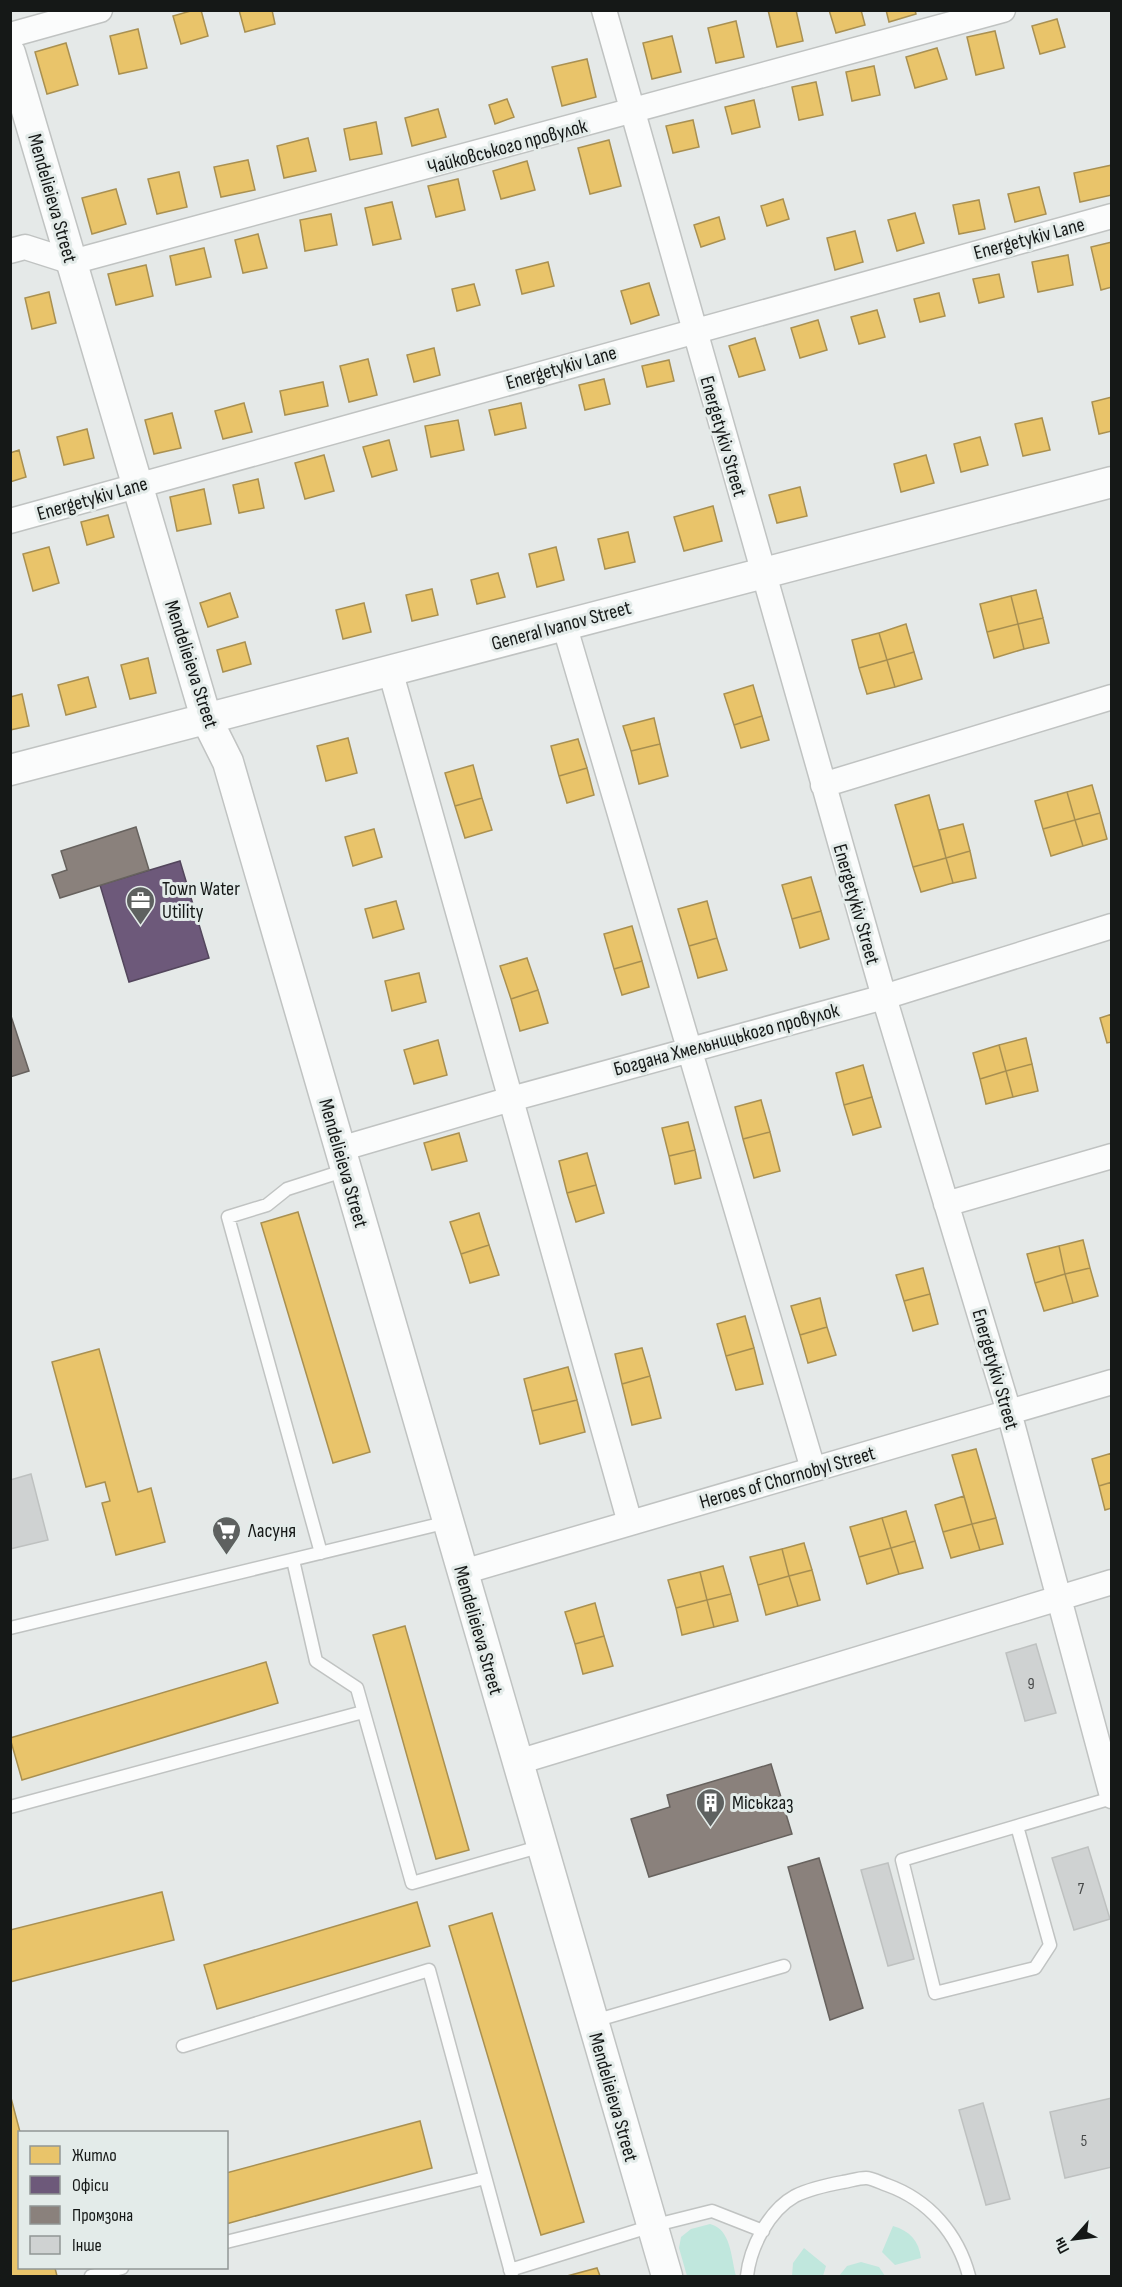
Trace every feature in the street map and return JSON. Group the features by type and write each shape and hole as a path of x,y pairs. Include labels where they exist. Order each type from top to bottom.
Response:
{"street":[{"path":"10,35 100,10"},
{"name":"Energetykiv Street","path":"604,10 884,997 1009,1412 1112,1797"},
{"name":"Чайковського провулок","path":"72,262 633,113 1004,10"},
{"name":"Mendelieieva Street","path":"10,53 206,718 228,762 667,2277"},
{"name":"Energetykiv Lane","path":"10,521 693,330 1112,216"},
{"path":"10,251 25,247 72,262"},
{"name":"General Ivanov Street","path":"10,770 1112,482"},
{"path":"564,624 813,1469"},
{"path":"390,670 630,1523"},
{"path":"823,784 1112,697"},
{"name":"Богдана Хмельницького провулок","path":"343,1159 511,1099 884,997 1112,926"},
{"path":"946,1204 1112,1156"},
{"name":"Heroes of Chornobyl Street","path":"463,1572 1112,1382"},
{"path":"518,1762 1112,1582"}],"lane":[{"path":"321,1553 228,1217 267,1204 287,1189 343,1159"},
{"path":"10,1628 448,1522"},
{"path":"293,1560 316,1661 357,1688 412,1883 542,1846"},
{"path":"10,1807 363,1712"},
{"path":"1017,1826 1050,1945 1035,1968 935,1993 902,1860 1112,1797"},
{"path":"593,2022 784,1966"},
{"path":"183,2046 429,1970 511,2273 652,2226 712,2211 763,2231"},
{"path":"228,2242 485,2178"},
{"path":"747,2277 748,2259 763,2231 770,2220 793,2197 826,2185 866,2178 906,2192 940,2219 963,2252 969,2277"},
{"path":"91,2277 119,2269"}],"green space":[{"path":"710,2224 717,2227 726,2238 736,2276 687,2276 679,2248 681,2237 691,2229"},
{"path":"893,2226 913,2238 921,2258 895,2265 882,2252"},
{"path":"804,2248 826,2266 823,2276 792,2276 793,2263"},
{"path":"861,2262 879,2267 885,2276 839,2276 847,2266"}],"building: Житло":[{"path":"201,10 208,36 181,44 173,16"},
{"path":"239,10 272,10 275,24 245,32"},
{"path":"768,10 796,10 803,41 777,47"},
{"path":"829,10 861,10 865,25 836,33"},
{"path":"886,10 915,10 916,14 889,22"},
{"path":"1057,19 1065,47 1040,54 1032,26"},
{"path":"736,21 744,57 716,63 708,28"},
{"path":"138,29 147,68 119,74 110,36"},
{"path":"995,31 1004,68 976,75 967,37"},
{"path":"672,36 681,72 652,79 643,43"},
{"path":"66,43 78,85 47,94 35,52"},
{"path":"937,48 947,79 915,88 906,57"},
{"path":"587,59 596,97 562,106 552,67"},
{"path":"874,66 880,95 852,101 846,72"},
{"path":"816,82 823,115 799,120 792,87"},
{"path":"507,99 514,117 495,124 489,105"},
{"path":"754,100 760,127 732,134 725,107"},
{"path":"438,109 446,137 412,146 405,118"},
{"path":"693,120 699,147 673,153 666,126"},
{"path":"376,122 382,154 350,160 344,129"},
{"path":"308,138 316,171 284,178 277,146"},
{"path":"609,140 621,186 590,194 578,148"},
{"path":"248,160 255,190 221,197 214,167"},
{"path":"527,161 535,190 501,199 493,171"},
{"path":"1112,165 1112,195 1080,202 1074,173"},
{"path":"179,172 187,207 157,214 148,179"},
{"path":"458,179 465,210 436,217 428,186"},
{"path":"1039,187 1046,214 1015,222 1008,194"},
{"path":"116,189 126,224 92,234 82,198"},
{"path":"783,199 789,219 767,226 761,206"},
{"path":"979,200 985,229 959,234 953,205"},
{"path":"392,202 401,239 373,245 365,208"},
{"path":"915,213 924,243 897,251 888,220"},
{"path":"331,214 337,245 305,251 300,220"},
{"path":"719,217 725,239 701,247 694,225"},
{"path":"855,231 863,262 835,270 827,238"},
{"path":"258,234 267,268 243,273 235,240"},
{"path":"1112,242 1112,287 1101,290 1091,247"},
{"path":"204,248 211,277 176,285 170,256"},
{"path":"1068,255 1073,285 1038,292 1032,262"},
{"path":"548,262 554,286 522,294 516,270"},
{"path":"146,265 153,296 116,305 108,274"},
{"path":"999,274 1004,297 979,303 973,279"},
{"path":"649,283 659,315 631,324 621,291"},
{"path":"474,284 480,305 457,311 452,289"},
{"path":"49,292 56,323 32,329 25,298"},
{"path":"939,293 945,316 920,322 914,299"},
{"path":"877,310 885,337 859,344 851,317"},
{"path":"818,320 827,350 800,358 791,328"},
{"path":"755,338 765,370 739,377 729,346"},
{"path":"434,348 440,375 414,382 407,355"},
{"path":"368,359 377,395 349,402 340,366"},
{"path":"669,360 674,381 647,387 642,366"},
{"path":"604,379 610,404 585,410 579,385"},
{"path":"323,382 328,406 285,415 280,391"},
{"path":"1112,397 1112,431 1099,434 1092,402"},
{"path":"244,403 252,432 223,439 215,411"},
{"path":"521,403 526,428 495,435 489,410"},
{"path":"172,413 181,448 154,454 145,420"},
{"path":"1042,418 1050,450 1023,456 1015,424"},
{"path":"458,420 464,450 431,457 425,426"},
{"path":"87,429 94,458 64,465 57,437"},
{"path":"980,437 988,465 961,472 954,444"},
{"path":"389,440 397,470 372,477 363,447"},
{"path":"19,450 26,477 10,482 10,453"},
{"path":"324,455 334,491 305,499 295,463"},
{"path":"926,455 934,483 901,492 894,464"},
{"path":"258,479 264,508 239,513 233,485"},
{"path":"800,487 807,516 777,523 769,495"},
{"path":"204,489 211,524 177,531 170,497"},
{"path":"713,506 722,541 684,551 674,517"},
{"path":"108,515 114,537 87,545 81,522"},
{"path":"628,532 635,562 605,569 598,539"},
{"path":"49,547 59,583 33,591 23,554"},
{"path":"556,547 564,580 537,587 529,554"},
{"path":"498,573 505,597 477,604 471,580"},
{"path":"432,589 438,615 412,621 406,595"},
{"path":"1036,590 1043,618 1018,624 1011,596"},
{"path":"230,593 238,617 208,627 200,603"},
{"path":"1011,596 1018,624 987,632 980,604"},
{"path":"364,603 371,632 343,639 336,610"},
{"path":"1043,618 1049,643 1024,649 1018,624"},
{"path":"906,624 914,652 887,660 879,633"},
{"path":"1018,624 1024,649 994,658 987,632"},
{"path":"879,633 887,660 859,668 852,640"},
{"path":"245,642 251,664 223,672 217,650"},
{"path":"914,652 922,679 895,687 887,660"},
{"path":"148,658 156,693 130,699 121,665"},
{"path":"887,660 895,687 867,694 859,668"},
{"path":"88,677 96,707 66,715 58,685"},
{"path":"753,685 762,716 734,725 724,694"},
{"path":"22,694 29,726 10,730 10,697"},
{"path":"762,716 769,740 741,748 734,725"},
{"path":"654,718 660,744 631,751 623,726"},
{"path":"348,738 357,773 326,781 317,746"},
{"path":"578,739 587,768 559,776 551,746"},
{"path":"660,744 668,776 639,784 631,751"},
{"path":"473,765 482,798 455,806 445,773"},
{"path":"587,768 594,795 567,803 559,776"},
{"path":"1092,785 1100,813 1075,820 1067,792"},
{"path":"1067,792 1075,820 1043,829 1035,801"},
{"path":"929,795 946,858 913,867 895,805"},
{"path":"482,798 492,830 465,838 455,806"},
{"path":"1100,813 1107,839 1083,846 1075,820"},
{"path":"1075,820 1083,846 1051,856 1043,829"},
{"path":"963,824 970,851 946,858 939,830"},
{"path":"374,829 382,857 353,866 345,837"},
{"path":"970,851 976,878 953,883 946,858"},
{"path":"946,858 953,883 921,892 913,867"},
{"path":"811,877 821,911 792,919 782,885"},
{"path":"396,901 404,929 373,938 365,909"},
{"path":"707,901 717,938 689,946 678,909"},
{"path":"821,911 829,939 800,948 792,919"},
{"path":"632,926 642,961 614,969 604,934"},
{"path":"717,938 727,970 698,978 689,946"},
{"path":"527,958 538,990 511,999 500,966"},
{"path":"642,961 649,987 622,995 614,969"},
{"path":"419,973 426,1002 392,1011 385,981"},
{"path":"538,990 548,1023 520,1031 511,999"},
{"path":"1112,1014 1112,1042 1107,1043 1100,1018"},
{"path":"1026,1038 1032,1064 1006,1071 999,1045"},
{"path":"438,1040 447,1075 414,1084 404,1050"},
{"path":"999,1045 1006,1071 980,1079 973,1053"},
{"path":"1032,1064 1038,1091 1013,1097 1006,1071"},
{"path":"863,1065 872,1097 844,1105 836,1073"},
{"path":"1006,1071 1013,1097 986,1104 980,1079"},
{"path":"872,1097 881,1127 853,1135 844,1105"},
{"path":"761,1100 770,1132 743,1139 735,1107"},
{"path":"688,1122 695,1150 669,1156 662,1128"},
{"path":"770,1132 780,1171 754,1178 743,1139"},
{"path":"459,1133 467,1161 432,1170 424,1143"},
{"path":"695,1150 701,1178 675,1184 669,1156"},
{"path":"587,1153 596,1185 567,1193 559,1161"},
{"path":"596,1185 604,1213 576,1222 567,1193"},
{"path":"298,1212 370,1452 333,1463 261,1223"},
{"path":"479,1213 489,1245 461,1254 450,1222"},
{"path":"1083,1240 1090,1268 1065,1274 1059,1246"},
{"path":"489,1245 499,1275 470,1283 461,1254"},
{"path":"1059,1246 1065,1274 1035,1283 1027,1254"},
{"path":"923,1268 930,1294 904,1301 896,1275"},
{"path":"1090,1268 1098,1296 1073,1303 1065,1274"},
{"path":"1065,1274 1073,1303 1044,1311 1035,1283"},
{"path":"930,1294 938,1324 913,1331 904,1301"},
{"path":"820,1298 827,1327 800,1335 791,1306"},
{"path":"745,1316 754,1348 726,1356 717,1324"},
{"path":"827,1327 836,1355 808,1363 800,1335"},
{"path":"642,1348 650,1376 622,1384 615,1354"},
{"path":"754,1348 763,1384 736,1390 726,1356"},
{"path":"99,1349 138,1492 151,1488 165,1542 116,1555 102,1503 110,1501 105,1482 86,1487 52,1362"},
{"path":"568,1367 577,1400 532,1411 524,1379"},
{"path":"650,1376 661,1418 632,1425 622,1384"},
{"path":"577,1400 585,1432 540,1444 532,1411"},
{"path":"976,1449 996,1518 972,1524 952,1455"},
{"path":"1112,1453 1112,1482 1099,1486 1092,1459"},
{"path":"1112,1482 1112,1508 1105,1510 1099,1486"},
{"path":"964,1496 972,1524 943,1532 935,1505"},
{"path":"906,1511 915,1541 891,1548 882,1518"},
{"path":"882,1518 891,1548 859,1557 850,1527"},
{"path":"996,1518 1003,1544 980,1550 972,1524"},
{"path":"972,1524 980,1550 951,1558 943,1532"},
{"path":"915,1541 923,1568 899,1574 891,1548"},
{"path":"804,1543 812,1570 789,1576 782,1549"},
{"path":"891,1548 899,1574 867,1584 859,1557"},
{"path":"782,1549 789,1576 758,1585 750,1557"},
{"path":"723,1566 731,1594 707,1600 700,1572"},
{"path":"812,1570 820,1600 798,1606 789,1576"},
{"path":"700,1572 707,1600 676,1608 668,1580"},
{"path":"789,1576 798,1606 766,1615 758,1585"},
{"path":"731,1594 738,1621 714,1627 707,1600"},
{"path":"707,1600 714,1627 682,1635 676,1608"},
{"path":"595,1603 604,1636 575,1644 565,1612"},
{"path":"405,1626 469,1850 436,1859 373,1635"},
{"path":"604,1636 613,1666 583,1674 575,1644"},
{"path":"266,1662 278,1703 22,1780 10,1738"},
{"path":"162,1892 174,1940 10,1982 10,1930"},
{"path":"417,1902 430,1946 217,2009 204,1965"},
{"path":"492,1913 584,2222 541,2235 449,1926"},
{"path":"10,2094 20,2131 18,2269 55,2269 57,2276 10,2276"},
{"path":"420,2121 432,2168 228,2223 228,2172"},
{"path":"597,2268 600,2276 567,2276"}],"building: Офіси":[{"path":"180,861 209,958 129,982 100,885"}],"building: Промзона":[{"path":"136,827 149,870 60,898 52,875 67,870 61,851"},
{"path":"10,1013 29,1071 10,1077"},
{"name":"Міськгаз","path":"771,1764 792,1834 649,1877 631,1819 670,1807 667,1795"},
{"path":"819,1858 863,2008 830,2020 788,1867"}],"building: Інше":[{"path":"31,1474 48,1540 10,1549 10,1480"},
{"path":"1036,1644 1056,1713 1025,1721 1006,1653"},
{"path":"1088,1847 1110,1919 1074,1930 1052,1858"},
{"path":"888,1863 914,1959 888,1966 861,1870"},
{"path":"1112,2098 1112,2167 1065,2178 1050,2112"},
{"path":"983,2103 1010,2199 986,2205 959,2110"}],"place":[{"name":"Town Water Utility","path":"141,926"},
{"name":"Ласуня","path":"227,1556"},
{"name":"Міськгаз","path":"711,1828"}]}
